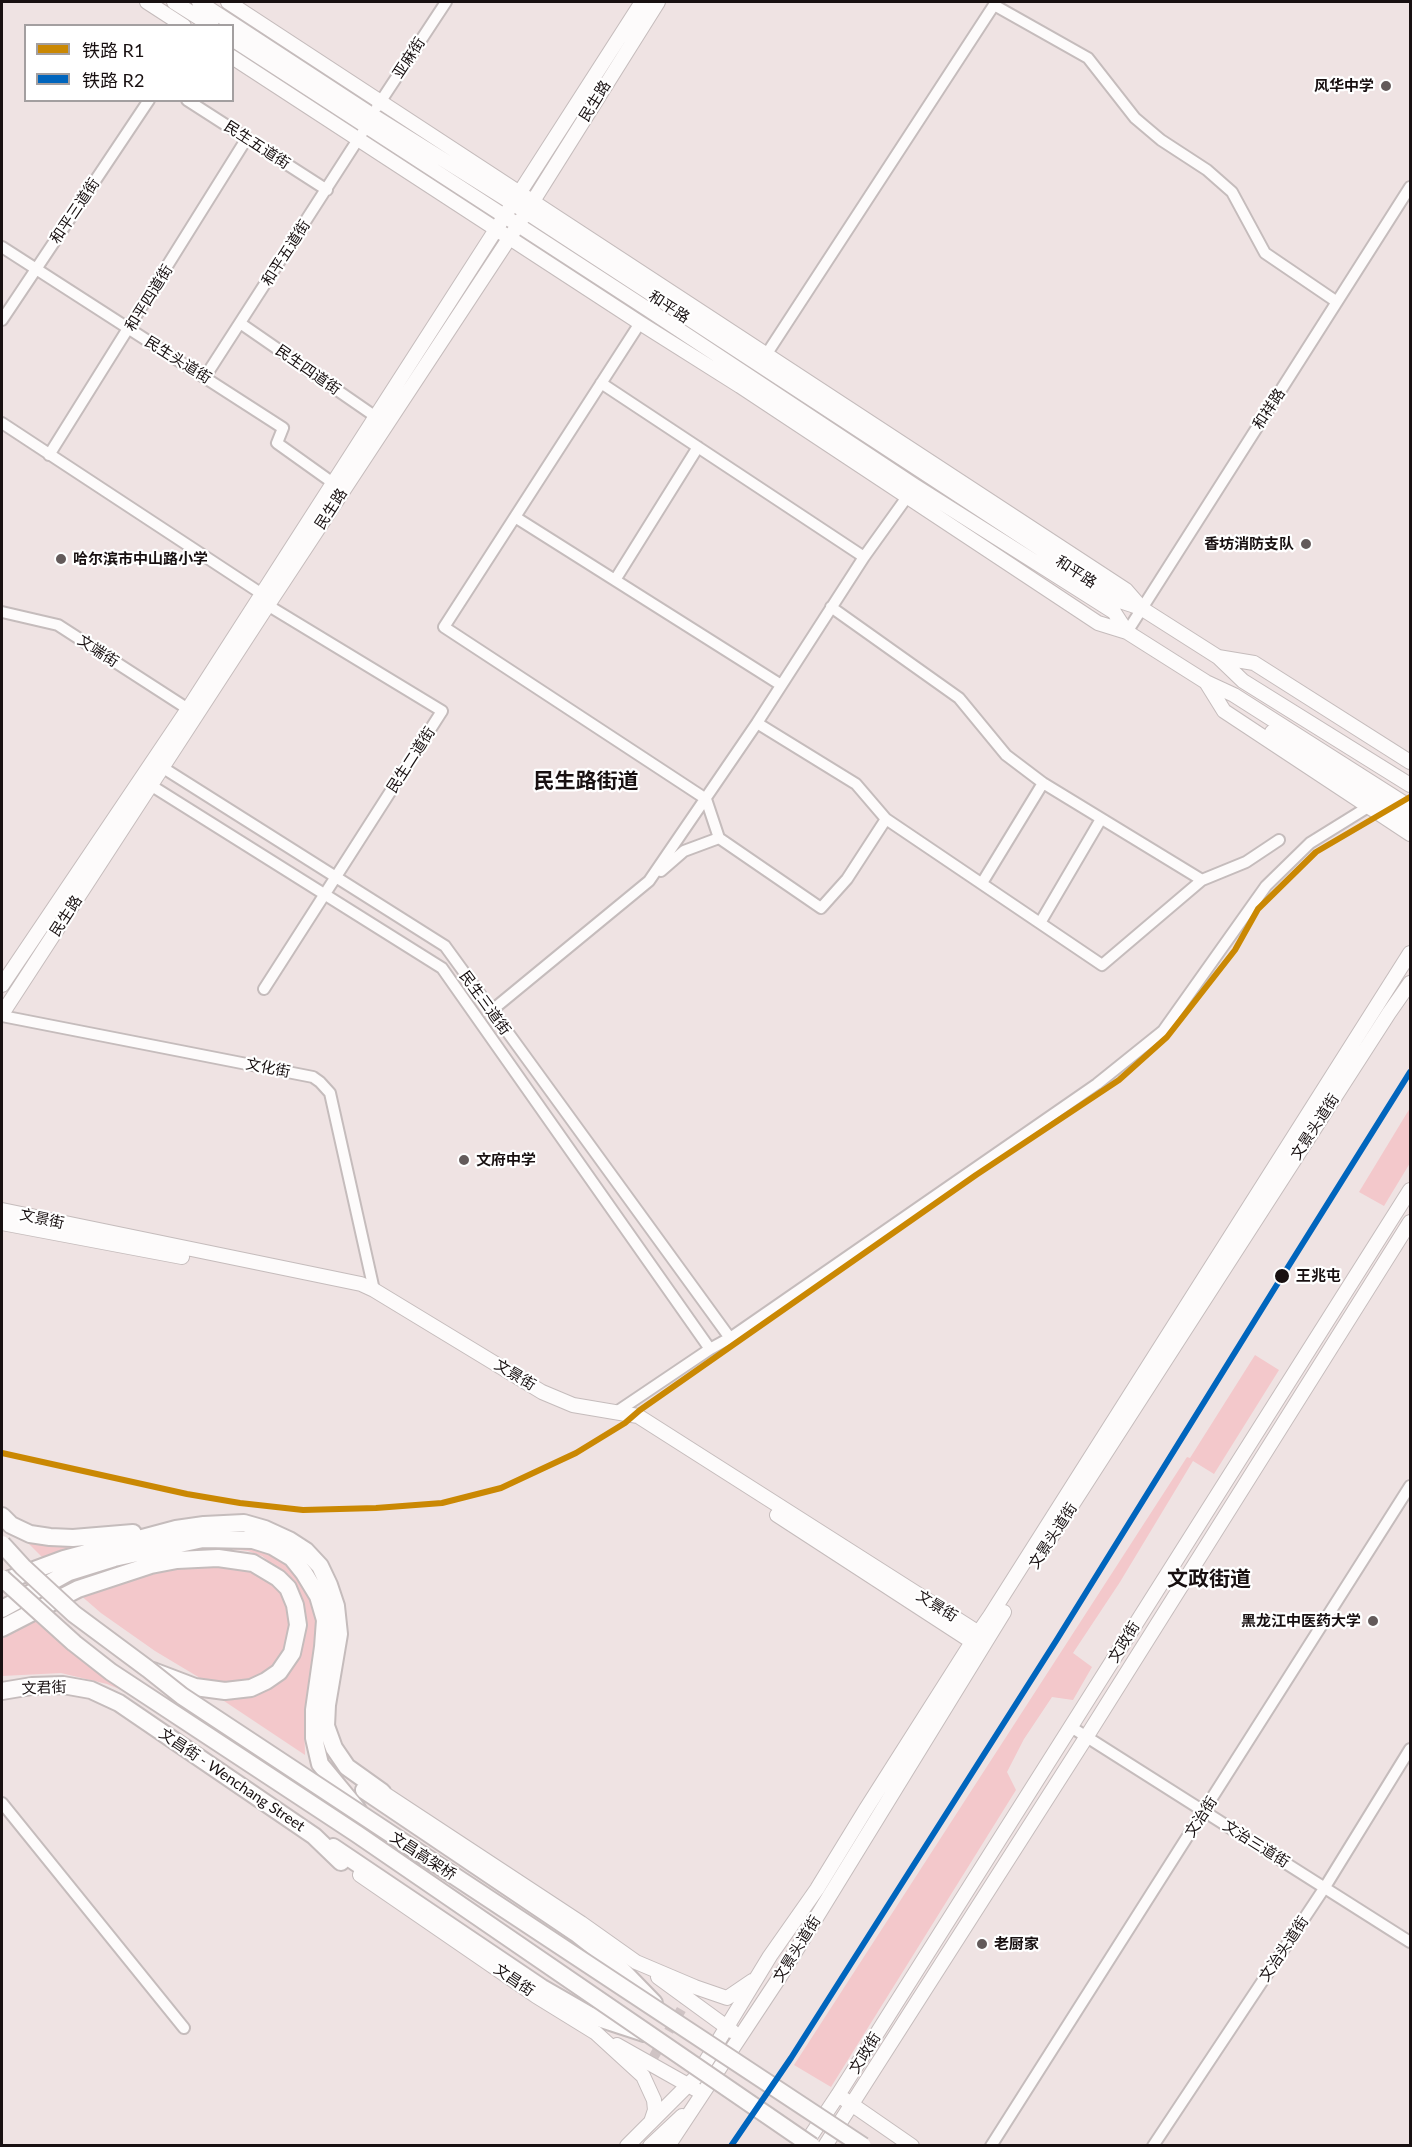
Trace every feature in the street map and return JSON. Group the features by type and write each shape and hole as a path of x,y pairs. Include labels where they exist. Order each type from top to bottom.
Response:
{"highway":[{"path":"2,1516 11,1525 30,1534 73,1538 176,1530 220,1523 244,1523 265,1529 306,1551 320,1566 336,1606 339,1634 327,1705 327,1726 328,1750 342,1772 576,1933 618,1965 664,2015"},
{"path":"2,1582 63,1559 176,1530"},
{"path":"2,1609 69,1572 114,1558 203,1539 253,1540 272,1546 292,1558 318,1596 325,1620 320,1678 314,1710 314,1738 320,1764 365,1817"},
{"name":"文昌高架桥","path":"2,1544 23,1567 74,1614 182,1696 863,2145"},
{"path":"2,1628 78,1589 151,1565 177,1560 218,1558 253,1563 278,1578 288,1588 296,1605 298,1625 292,1653 279,1672 266,1681 251,1688 225,1691 195,1687 148,1669"},
{"name":"文昌高架桥","path":"2,1578 74,1643 111,1672 357,1834 813,2145"},
{"name":"文君街","path":"2,1691 63,1684 91,1690 119,1704"},
{"name":"文昌街 - Wenchang Street","path":"119,1704 314,1836"},
{"name":"文昌街","path":"314,1836 343,1858"},
{"path":"343,1858 542,1988 589,2015 651,2035"}],"main road":[{"path":"147,2 181,24"},
{"path":"174,2 209,24"},
{"name":"和平路","path":"199,2 228,24"},
{"name":"和平路","path":"228,2 381,102 517,198 727,353"},
{"name":"民生路","path":"2,985 158,764 333,483 642,2"},
{"name":"民生路","path":"158,764 188,709 510,238 658,2"},
{"name":"和平路","path":"234,28 366,127 497,230 740,386 1098,623 1127,632 1206,682 1234,695 1410,807"},
{"name":"和平路","path":"234,40 518,225 727,353 1120,601 1141,608 1218,657 1243,681 1410,785"},
{"name":"和平路","path":"234,58 366,127 517,198"},
{"name":"和平路","path":"529,207 766,355 1126,590 1141,608"},
{"path":"727,353 766,355 783,390 740,386 727,353"},
{"name":"和平路","path":"783,390 915,486 1114,612 1127,632"},
{"path":"1218,657 1254,663 1410,762"},
{"path":"1218,657 1410,775"},
{"path":"1206,682 1224,711 1410,834"},
{"path":"1206,682 1228,704 1410,820"},
{"name":"民生路","path":"2,1015 146,782"},
{"name":"文景头道街","path":"668,2145 782,1975 980,1640 990,1616 1410,953"},
{"name":"文景头道街","path":"627,2145 697,2076 758,1976 1410,983"},
{"name":"文政街","path":"804,2145 838,2095 1410,1190"},
{"name":"文景街","path":"2,1210 361,1284 542,1392 573,1405 638,1416 980,1640"},
{"name":"文政街","path":"825,2145 1087,1736 1410,1222"},
{"name":"文景街","path":"2,1223 258,1271 363,1294 539,1400 567,1413 633,1424 980,1640"},
{"path":"376,1794 582,1923 742,2037"},
{"name":"文昌街","path":"343,1858 536,1996 596,2033 643,2076 654,2100 655,2109 651,2122"},
{"path":"636,1962 727,1998 758,1976"},
{"name":"文景头道街","path":"650,2145 677,2121 702,2093 727,2027"},
{"path":"596,2033 702,2093"},
{"path":"838,2095 912,2145"}],"street":[{"name":"亚麻街","path":"366,127 446,2"},
{"path":"766,355 995,3 1088,58 1135,118 1161,140 1207,170 1232,192 1265,253 1337,302"},
{"name":"和平三道街","path":"2,320 148,102"},
{"name":"民生五道街","path":"191,102 327,190"},
{"name":"和平五道街","path":"205,377 366,127"},
{"name":"和平四道街","path":"49,455 130,329 247,138"},
{"name":"和祥路","path":"1127,632 1410,187"},
{"name":"民生头道街","path":"2,247 283,428 277,443 333,483"},
{"name":"民生四道街","path":"240,323 376,417"},
{"path":"640,323 444,627 706,799 719,838 821,908 847,879 886,819"},
{"path":"601,383 864,556"},
{"name":"民生二道街","path":"2,423 262,599 442,711 264,989"},
{"path":"615,580 698,447"},
{"path":"649,881 782,686 864,556 907,497"},
{"path":"515,517 782,686"},
{"path":"831,607 959,698 1006,755 1043,783 1202,880"},
{"name":"文端街","path":"2,612 58,625 188,709"},
{"path":"757,723 856,784 886,819 1102,964 1202,880 1246,862 1279,840"},
{"name":"民生三道街","path":"158,764 335,879 445,946 730,1338"},
{"name":"民生三道街","path":"146,782 442,968 710,1349"},
{"path":"982,883 1043,783"},
{"path":"615,1413 730,1338 1096,1084 1163,1030 1266,886 1310,843 1368,807"},
{"path":"1040,922 1101,819"},
{"path":"491,1011 684,851 719,838"},
{"name":"文化街","path":"2,1015 313,1077 320,1082 330,1093 374,1290"},
{"name":"文治街","path":"991,2145 1205,1812 1410,1486"},
{"name":"文治三道街","path":"1071,1726 1410,1942"},
{"name":"文治头道街","path":"1153,2145 1325,1887 1410,1749"},
{"path":"2,1803 184,2028"}],"shaded area":[{"path":"1410,1108 1410,1163 1384,1206 1359,1192"},
{"path":"1255,1355 1279,1370 1214,1474 1193,1461 1120,1582 1073,1653 1092,1667 1073,1700 1052,1697 1024,1739 1007,1772 1016,1790 831,2087 794,2065 1187,1457 1190,1458"},
{"path":"16,1531 100,1541 45,1560"},
{"path":"214,1547 255,1548 270,1553 296,1574 312,1601 317,1636 304,1714 305,1755 224,1701 251,1697 268,1690 291,1670 299,1655 283,1572 262,1556 248,1551"},
{"path":"190,1563 247,1567 275,1584 287,1606 290,1618 289,1632 285,1646 275,1664 264,1673 249,1681 233,1684 217,1683 200,1678 155,1651 101,1613 79,1594 97,1586"},
{"path":"31,1618 131,1694 107,1684 61,1673 2,1676 2,1632"}],"tunnel":[{"path":"646,2070 691,1993"}],"rail line":[{"name":"R1","path":"2,1453 187,1494 303,1510 442,1503 501,1488 576,1453 625,1423 640,1410 976,1175 1119,1080 1167,1037 1235,950 1258,909 1316,852 1410,797"},
{"name":"R2","path":"731,2146 791,2058 1056,1641 1410,1072"}],"place":[{"name":"风华中学","path":"1386,86"},
{"name":"香坊消防支队","path":"1306,544"},
{"name":"哈尔滨市中山路小学","path":"61,559"},
{"name":"文府中学","path":"464,1160"},
{"name":"王兆屯","path":"1282,1276"},
{"name":"黑龙江中医药大学","path":"1373,1621"},
{"name":"老厨家","path":"982,1944"}],"district":[{"name":"民生路街道","path":"586,781"},
{"name":"文政街道","path":"1209,1579"}]}
